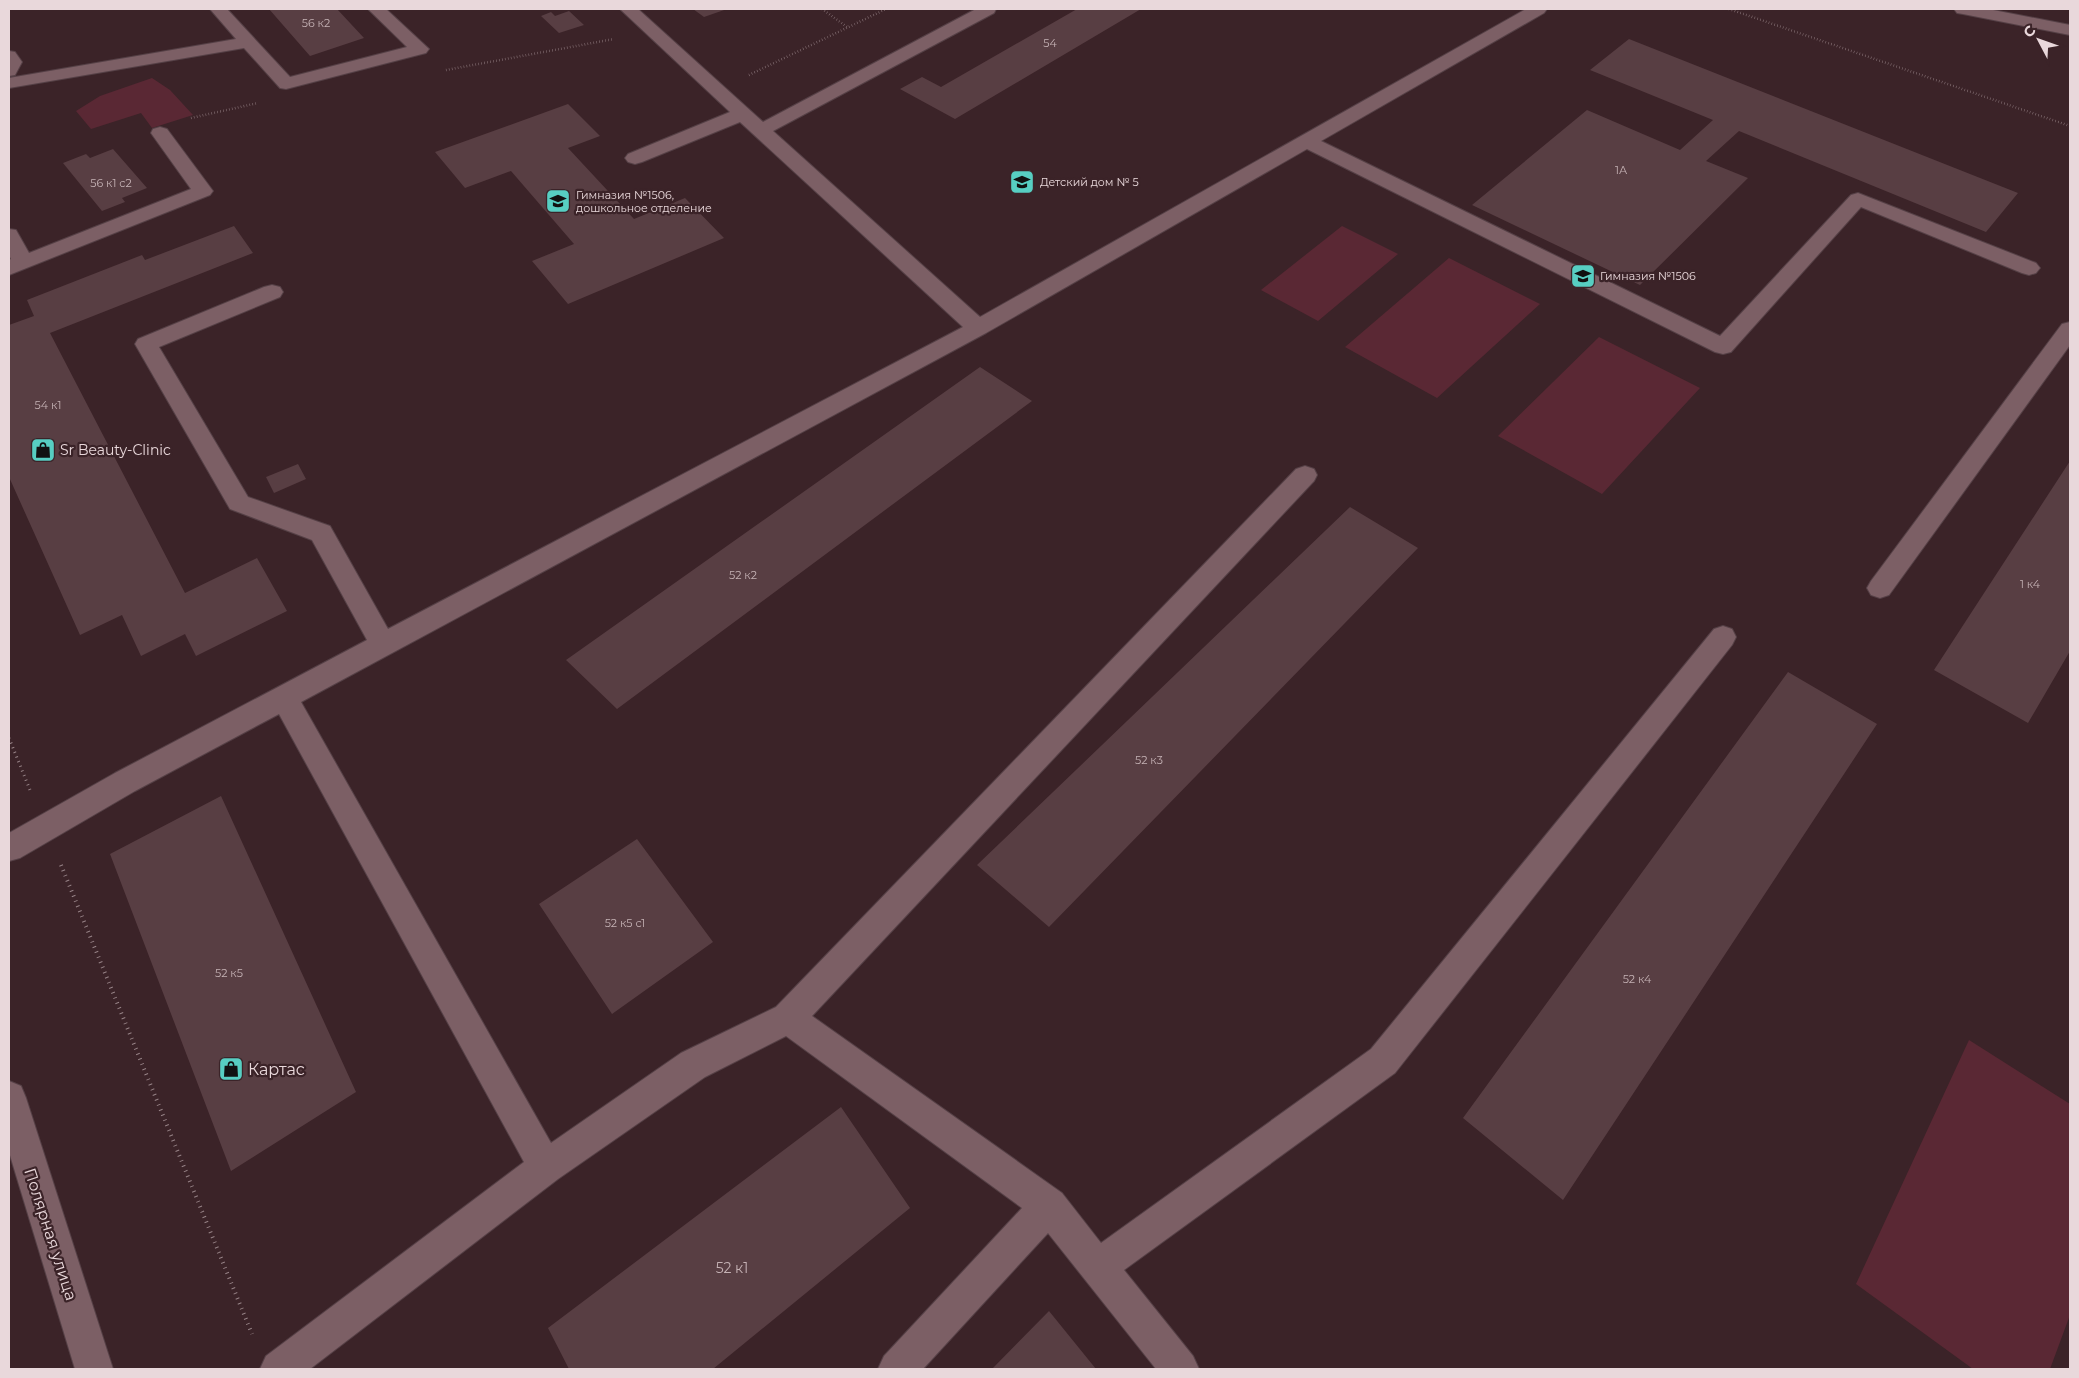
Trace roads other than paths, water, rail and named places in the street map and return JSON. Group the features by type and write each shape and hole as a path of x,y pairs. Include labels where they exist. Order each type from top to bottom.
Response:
{"street":[{"path":"218,9 286,84 420,49 376,9"},
{"path":"628,9 978,328"},
{"path":"761,130 988,9"},
{"path":"9,848 126,782 284,697 978,328 1538,9"},
{"path":"1963,9 2070,30"},
{"path":"9,83 248,42"},
{"path":"9,56 13,62 9,71"},
{"path":"635,158 743,114"},
{"path":"9,235 16,265 203,191 160,133"},
{"path":"1306,141 1723,347 1858,199 2029,268"},
{"path":"272,292 146,344 239,503 321,534 383,644"},
{"path":"1880,588 2070,329"},
{"path":"279,1369 546,1167 693,1065 788,1018 1305,475"},
{"path":"1098,1266 1383,1061 1723,637"},
{"path":"284,697 546,1167"},
{"path":"788,1018 1049,1206 1180,1369"},
{"name":"Полярная улица","path":"9,1098 94,1369"},
{"path":"897,1369 1049,1206"}],"place":[{"name":"Детский дом № 5","path":"1022,182"},
{"name":"Гимназия №1506, дошкольное отделение","path":"558,201"},
{"name":"Гимназия №1506","path":"1583,276"},
{"name":"Sr Beauty-Clinic","path":"43,450"},
{"name":"Картас","path":"231,1069"}]}
